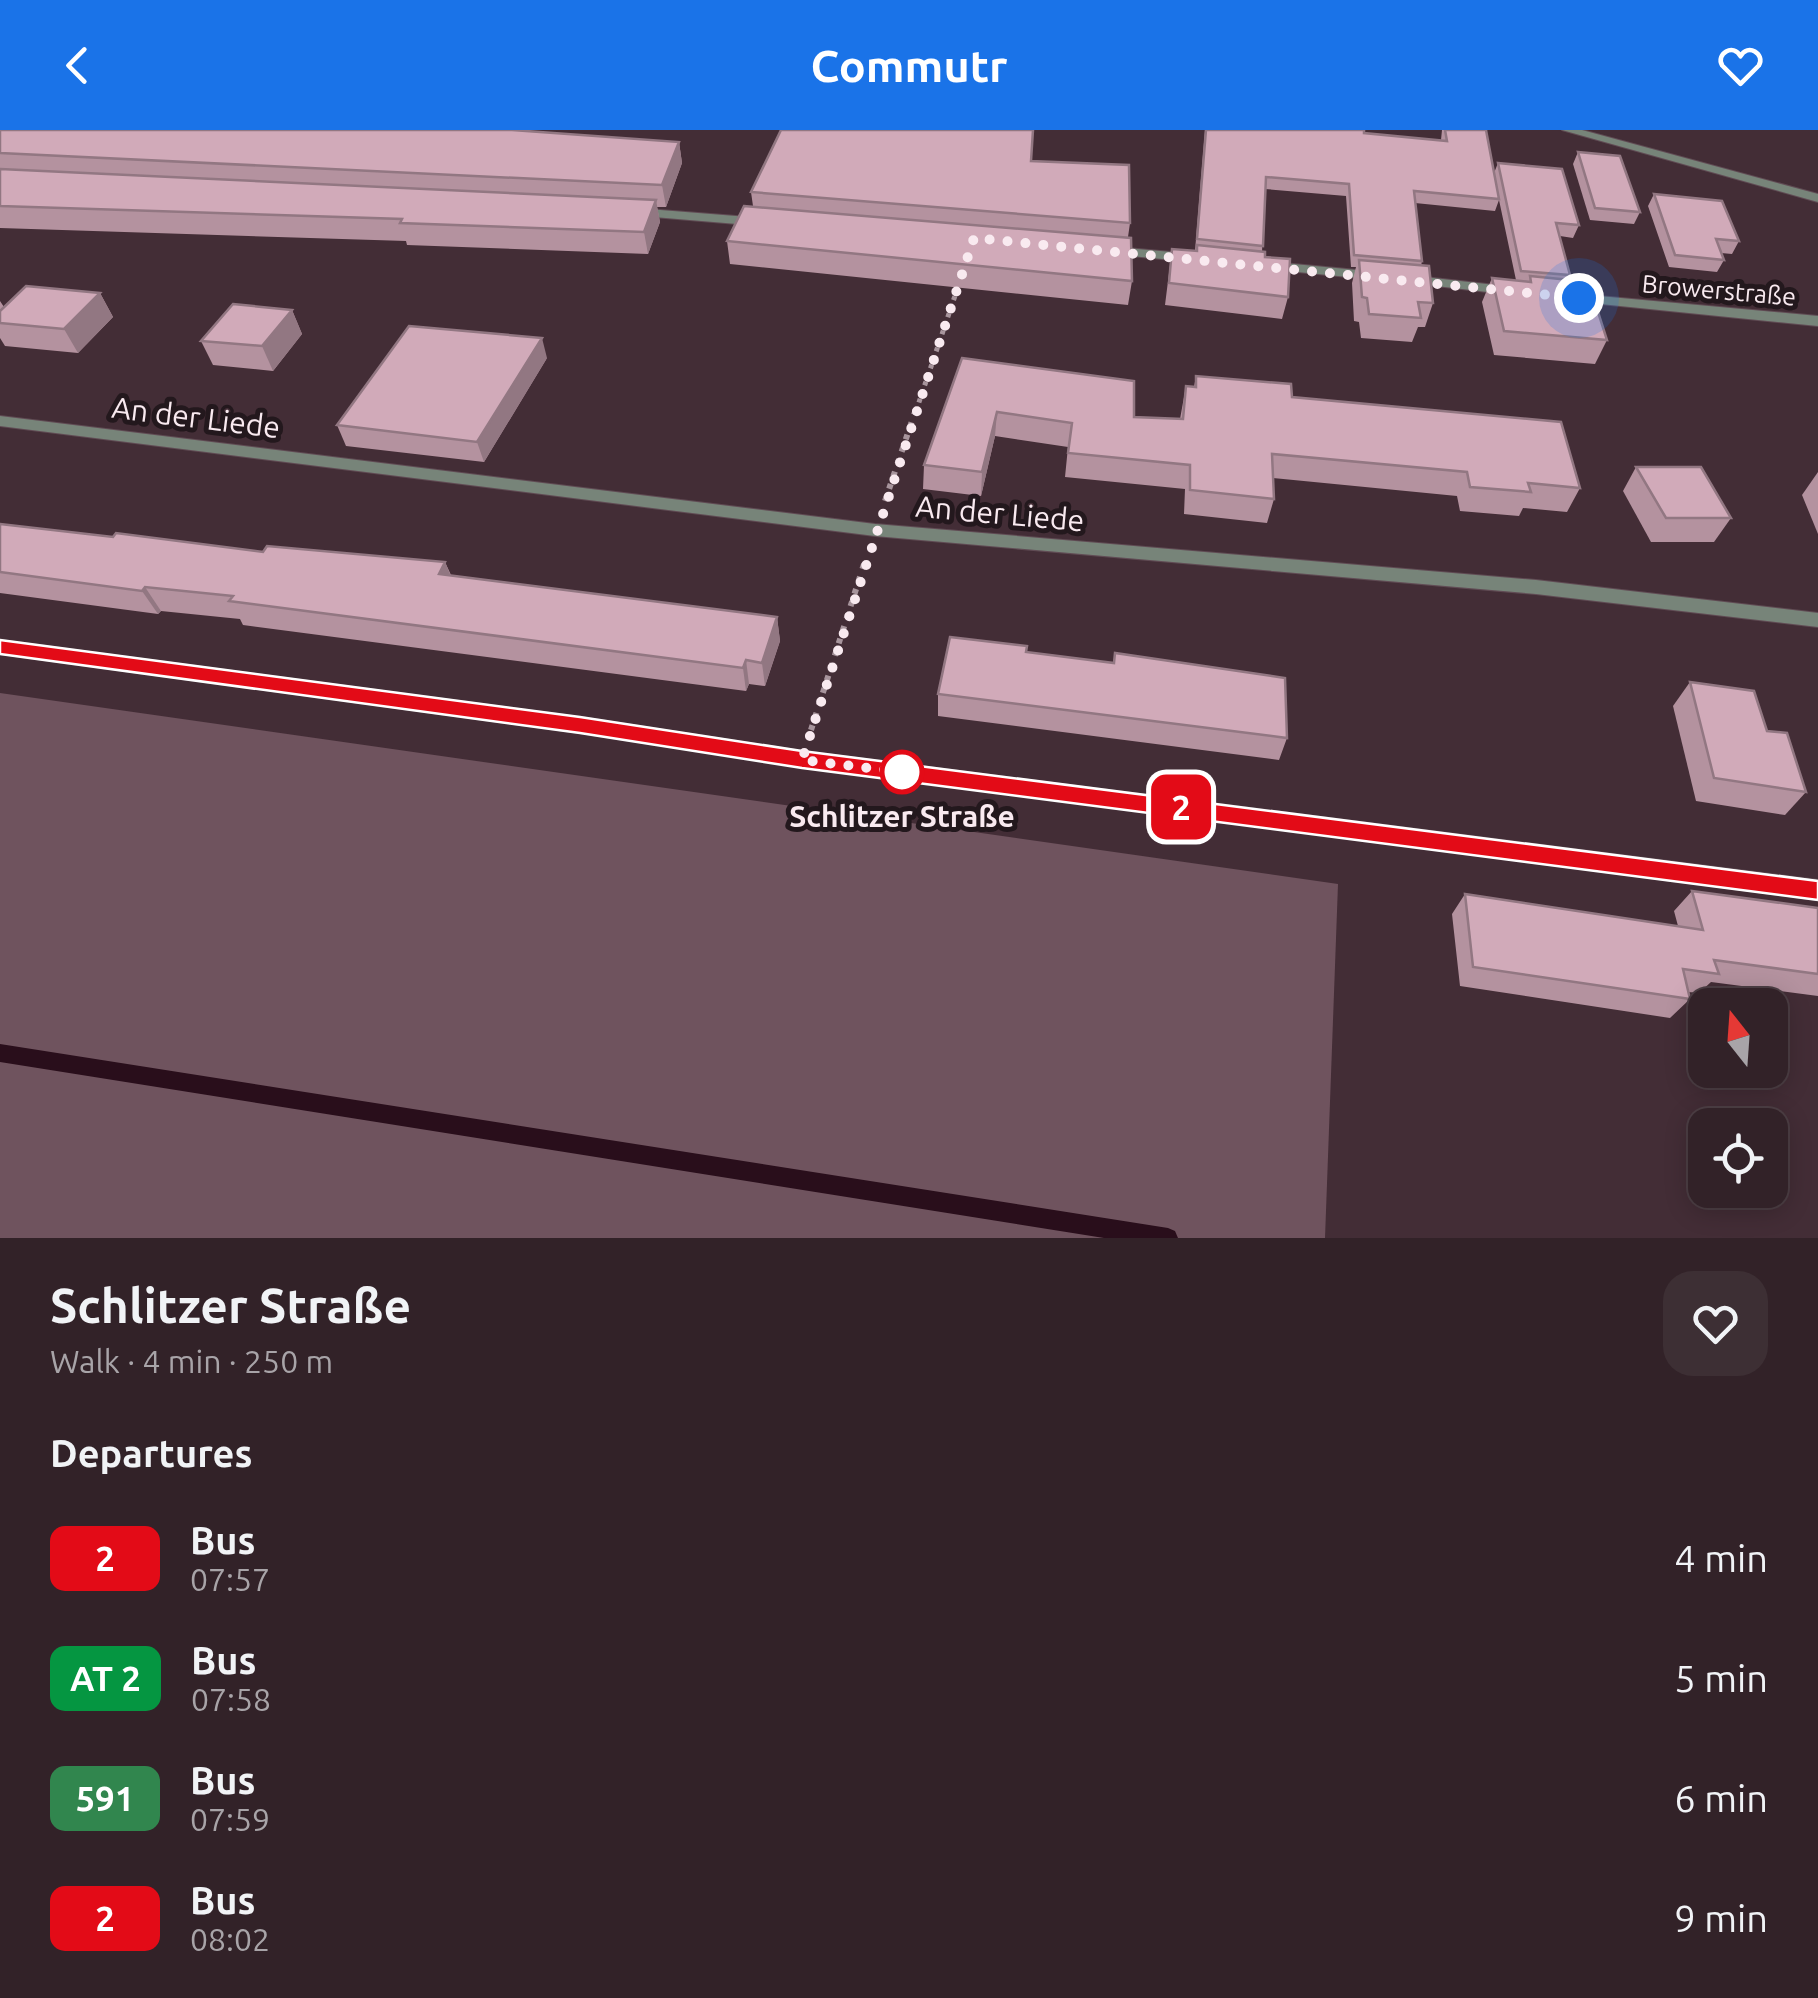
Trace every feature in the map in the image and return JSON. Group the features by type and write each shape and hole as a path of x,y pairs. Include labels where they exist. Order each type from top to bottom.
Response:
{"main road":[{"path":"0,647 580,725 802,760 1818,890"}],"street":[{"path":"1568,130 1818,198"},
{"path":"612,210 784,224"},
{"path":"1094,249 1210,260"},
{"path":"1248,264 1539,294"},
{"name":"Browerstraße","path":"1559,296 1818,321"},
{"name":"An der Liede","path":"0,422 875,530 1536,587 1818,620"}],"path":[{"path":"802,760 963,272"}],"shaded area":[{"path":"0,693 1338,884 1325,1238 0,1238"}],"building":[{"path":"0,130 512,130 679,142 662,185 0,153"},
{"path":"781,130 1033,130 1031,161 1129,165 1130,223 751,192"},
{"path":"1206,130 1364,130 1447,141 1445,130 1486,130 1499,199 1414,191 1422,261 1354,255 1349,184 1266,177 1263,246 1197,239"},
{"path":"1578,152 1620,156 1640,212 1595,208"},
{"path":"1498,163 1562,169 1579,225 1556,223 1570,275 1521,271"},
{"path":"0,169 656,200 644,232 400,223 402,219 0,206"},
{"path":"1654,194 1722,201 1739,241 1716,239 1724,260 1675,255"},
{"path":"744,206 1131,238 1132,281 727,241"},
{"path":"1197,245 1265,252 1265,257 1290,259 1288,297 1169,283 1172,249 1197,251"},
{"path":"1359,260 1429,266 1433,303 1418,302 1421,318 1369,314 1367,298 1362,297"},
{"path":"1530,276 1580,281 1583,293 1592,293 1607,340 1504,331 1492,278 1531,282"},
{"path":"26,286 100,293 64,329 0,323 0,311"},
{"path":"233,304 292,310 262,346 201,341"},
{"path":"409,326 542,338 477,442 337,425"},
{"path":"962,358 1134,381 1134,417 1183,419 1186,386 1196,387 1196,376 1291,384 1292,397 1561,422 1580,488 1528,483 1531,492 1470,487 1467,472 1272,454 1274,499 1190,490 1190,465 1068,453 1072,423 997,412 982,472 924,465"},
{"path":"1636,467 1701,467 1731,518 1666,518"},
{"path":"0,524 113,537 116,533 263,552 267,546 445,562 439,574 777,617 762,663 746,660 743,668 229,601 233,596 145,587 142,591 0,572"},
{"path":"950,637 1027,646 1026,652 1114,663 1115,653 1285,678 1287,738 938,694"},
{"path":"1690,682 1754,691 1767,731 1787,733 1806,792 1714,778"},
{"path":"1692,891 1818,908 1818,974 1714,960 1719,974 1683,969 1688,999 1473,967 1465,894 1703,930"}],"waterway":[{"path":"0,1053 1168,1238"}],"bus line":[{"name":"2","path":"0,647 580,725 802,760 1818,890"}],"place":[{"name":"Schlitzer Straße","path":"902,772"}],"route":[{"path":"902,772 802,760 974,238 1579,298"}]}
